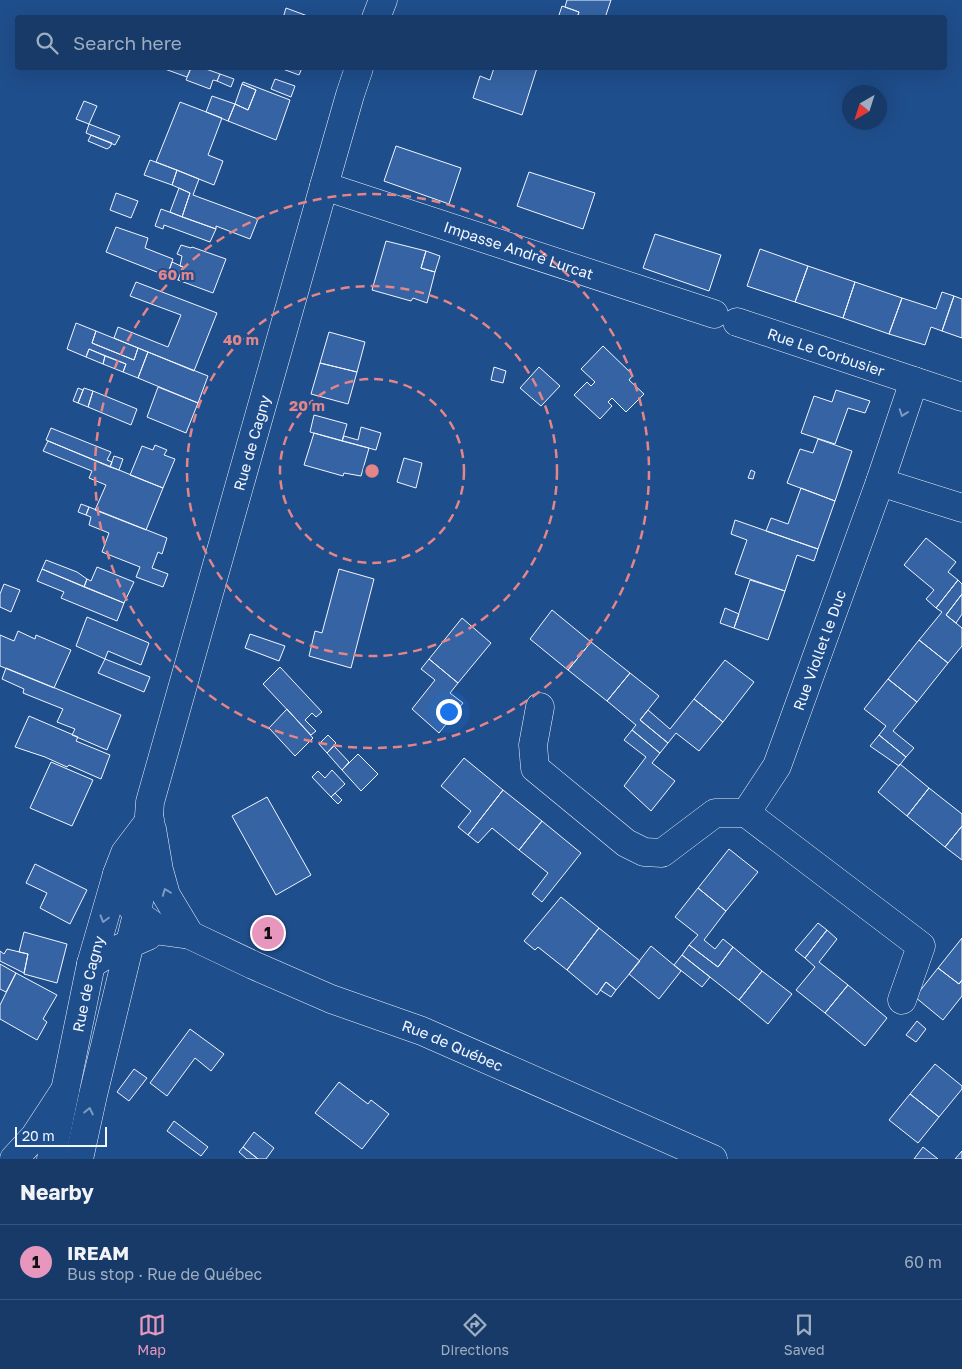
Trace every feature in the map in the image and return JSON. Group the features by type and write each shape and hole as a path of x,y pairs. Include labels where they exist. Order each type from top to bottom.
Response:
{"street":[{"path":"377,15 382,0"},
{"name":"Rue de Cagny","path":"79,1159 137,914 146,858 150,802 358,70"},
{"name":"Impasse André Lurcat","path":"324,186 726,318"},
{"name":"Rue Le Corbusier","path":"726,318 914,382 962,396"},
{"path":"914,382 880,482 962,508"},
{"name":"Rue Viollet le Duc","path":"746,813 777,766 880,482"},
{"path":"540,707 533,745 535,768 626,843 644,852 662,853 715,813 746,813 920,946 902,1000"},
{"path":"150,820 159,870 166,895 190,934"},
{"name":"Rue de Cagny","path":"51,1159 91,964 117,874 125,853 150,820"},
{"path":"117,874 125,898 137,914 161,931"},
{"path":"91,964 111,952 161,931"},
{"name":"Rue de Québec","path":"161,931 190,934 253,965 331,999 422,1031 713,1159"},
{"path":"16,1153 35,1136 66,1088"}],"building":[{"path":"567,0 611,0 606,15 578,15 579,12 565,7"},
{"path":"562,6 579,12 578,15 559,15"},
{"path":"286,8 305,15 284,15"},
{"path":"168,70 190,70 187,77"},
{"path":"190,70 209,70 220,74 217,81 213,80 210,89 186,80"},
{"path":"285,70 301,70 299,75"},
{"path":"493,70 536,70 522,115 473,98 480,76 490,80"},
{"path":"220,74 234,79 231,87 217,81"},
{"path":"275,79 295,86 291,97 271,89"},
{"path":"243,82 290,100 276,140 228,121 235,104 248,110 256,90 242,84"},
{"path":"242,84 256,90 248,110 235,104"},
{"path":"212,96 235,104 228,121 206,112"},
{"path":"84,101 97,106 89,124 76,119"},
{"path":"180,102 222,118 208,155 223,161 214,185 156,162"},
{"path":"89,124 120,136 115,145 86,133"},
{"path":"91,135 112,143 110,147 107,149 88,141"},
{"path":"396,146 461,168 449,204 384,181"},
{"path":"150,160 177,170 172,185 144,175"},
{"path":"177,170 199,179 193,195 258,219 250,239 216,226 216,229 182,217 190,193 172,185"},
{"path":"529,172 595,193 583,229 517,206"},
{"path":"179,188 190,193 182,217 170,212"},
{"path":"116,193 138,201 131,218 110,210"},
{"path":"161,209 216,229 210,242 164,225 163,229 155,226"},
{"path":"116,227 148,238 145,248 173,259 167,276 106,252"},
{"path":"655,234 721,255 709,291 643,268"},
{"path":"386,241 426,251 421,268 435,272 427,303 413,298 411,301 372,290"},
{"path":"181,245 226,259 213,293 178,280 183,267 180,266 182,256 177,254"},
{"path":"760,249 808,266 795,302 747,286"},
{"path":"426,251 440,256 435,272 421,268"},
{"path":"172,262 183,267 178,280 167,276"},
{"path":"808,266 855,282 843,318 795,302"},
{"path":"136,282 217,313 194,371 114,338 118,327 168,347 181,315 130,296"},
{"path":"855,282 902,298 889,334 843,318"},
{"path":"942,292 954,296 942,331 931,327 925,345 889,334 902,298 936,309"},
{"path":"954,296 962,299 962,338 942,331"},
{"path":"76,323 96,331 92,343 134,360 138,348 148,352 138,378 123,372 126,364 89,349 86,357 67,349"},
{"path":"96,331 138,348 134,360 92,343"},
{"path":"329,332 365,342 357,372 320,363"},
{"path":"603,346 633,375 629,380 644,394 626,412 612,398 608,402 612,406 600,419 574,395 587,382 591,386 595,382 581,369"},
{"path":"89,349 105,356 103,364 86,357"},
{"path":"148,352 208,376 198,403 138,378"},
{"path":"105,356 126,364 123,372 103,364"},
{"path":"320,363 357,372 348,404 311,394"},
{"path":"494,367 506,371 503,383 491,380"},
{"path":"539,367 560,386 541,406 520,388"},
{"path":"158,387 198,403 186,433 147,417"},
{"path":"78,388 83,390 78,403 73,401"},
{"path":"84,388 93,391 88,407 78,403"},
{"path":"836,390 870,401 865,413 848,408 835,444 801,433 814,396 832,402"},
{"path":"93,391 137,409 131,425 88,407"},
{"path":"314,415 347,424 342,441 310,432"},
{"path":"361,427 381,433 376,450 342,441 344,436 358,440"},
{"path":"51,428 111,452 107,460 112,462 110,467 46,440"},
{"path":"314,433 369,448 361,476 344,473 343,476 304,465"},
{"path":"818,439 852,451 835,501 787,483 800,449 813,453"},
{"path":"48,441 163,488 146,530 95,510 106,485 89,478 92,471 43,451"},
{"path":"155,445 167,450 164,455 175,459 163,488 130,475 142,446 153,450"},
{"path":"114,456 123,459 119,470 110,467"},
{"path":"404,458 422,463 416,488 397,482"},
{"path":"751,470 755,472 753,479 748,478"},
{"path":"801,488 835,501 818,549 766,531 771,518 788,524"},
{"path":"81,504 89,507 86,515 78,512"},
{"path":"89,507 167,538 162,554 158,552 152,568 168,574 163,587 136,577 140,567 102,552 109,533 89,525 91,517 86,515"},
{"path":"735,520 818,549 814,561 797,555 785,591 735,574 747,540 731,534"},
{"path":"926,538 956,562 948,572 958,580 936,608 926,599 934,590 904,565"},
{"path":"46,560 77,572 87,579 84,587 42,569"},
{"path":"97,567 134,582 124,603 84,587 87,579 91,581"},
{"path":"42,569 124,603 117,621 61,598 64,592 37,581"},
{"path":"339,569 374,579 351,668 309,656 315,631 322,633"},
{"path":"750,580 785,591 768,640 734,628"},
{"path":"958,580 962,584 962,594 946,615 962,628 962,646 948,663 919,640 942,612 936,608"},
{"path":"4,584 20,590 11,612 0,607 0,594"},
{"path":"962,594 962,614 956,623 946,615"},
{"path":"725,608 739,614 734,628 720,623"},
{"path":"552,610 591,642 568,670 530,639"},
{"path":"87,617 149,643 141,665 108,651 105,659 76,646"},
{"path":"462,618 491,643 458,683 429,659"},
{"path":"18,631 35,639 36,635 71,650 54,688 0,666 0,635 14,641"},
{"path":"250,634 285,646 279,661 245,648"},
{"path":"919,640 948,663 917,702 888,679"},
{"path":"591,642 630,673 607,701 568,670"},
{"path":"105,659 150,677 144,692 98,673"},
{"path":"429,659 458,683 450,693 463,703 439,733 412,709 435,680 421,669"},
{"path":"725,660 754,682 723,722 694,699"},
{"path":"280,667 322,712 316,717 312,713 305,720 316,731 311,735 263,684"},
{"path":"6,668 121,715 107,750 72,735 75,729 57,722 63,709 23,693 24,689 2,679"},
{"path":"630,673 659,696 640,720 668,743 660,753 632,730 636,725 607,701"},
{"path":"888,679 917,702 893,731 914,748 906,757 879,735 886,726 864,709"},
{"path":"694,699 723,722 699,751 676,733 668,743 640,720 648,710 670,729"},
{"path":"287,709 313,738 295,756 269,728"},
{"path":"29,716 78,737 76,741 110,755 101,779 69,765 67,767 15,747"},
{"path":"632,730 660,753 652,763 675,781 651,811 624,786 646,757 624,740"},
{"path":"328,735 336,743 327,753 319,744"},
{"path":"879,735 906,757 899,766 870,746"},
{"path":"334,746 349,762 342,770 327,753"},
{"path":"358,754 378,774 361,791 342,770"},
{"path":"464,758 503,790 468,835 458,827 471,811 441,786"},
{"path":"51,762 93,780 72,826 30,808"},
{"path":"900,764 929,788 907,816 878,792"},
{"path":"332,770 345,784 331,797 312,777 318,771 325,778"},
{"path":"929,788 962,814 962,826 945,847 907,816"},
{"path":"503,790 542,821 519,850 492,828 478,843 468,835"},
{"path":"335,793 342,800 338,804 331,797"},
{"path":"267,797 311,875 276,895 232,816"},
{"path":"542,821 581,853 542,902 532,894 548,873 519,850"},
{"path":"962,826 962,860 945,847"},
{"path":"729,849 758,872 726,911 698,888"},
{"path":"35,864 87,890 70,924 40,908 47,893 26,883"},
{"path":"698,888 726,911 704,940 715,949 723,939 733,947 718,967 689,945 698,935 675,917"},
{"path":"561,897 599,928 567,970 538,947 535,950 524,941"},
{"path":"818,923 827,930 805,958 795,950"},
{"path":"599,928 640,961 616,990 606,982 597,995 567,970"},
{"path":"827,930 837,939 819,962 848,985 825,1013 796,990 815,967 805,958"},
{"path":"24,932 67,944 57,983 24,974 28,954 19,952"},
{"path":"962,938 962,980 959,984 938,968"},
{"path":"689,945 718,967 733,947 762,971 739,1000 682,955"},
{"path":"651,946 681,971 659,999 629,974"},
{"path":"7,949 28,954 24,973 0,961 0,951 4,954"},
{"path":"682,955 710,977 702,987 674,965"},
{"path":"0,964 16,973 6,992 0,989"},
{"path":"938,968 959,984 962,980 962,996 943,1020 915,997"},
{"path":"762,971 792,994 768,1024 739,1000"},
{"path":"16,973 57,995 43,1019 47,1022 37,1040 0,1019 0,1005"},
{"path":"606,982 616,990 611,997 600,990"},
{"path":"848,985 887,1018 865,1046 825,1013"},
{"path":"917,1021 926,1029 916,1042 906,1035"},
{"path":"190,1029 224,1054 211,1071 195,1058 167,1096 150,1083"},
{"path":"935,1064 962,1086 962,1089 939,1117 910,1094"},
{"path":"134,1069 147,1078 129,1101 117,1092"},
{"path":"339,1082 368,1104 371,1100 389,1114 362,1149 315,1113"},
{"path":"910,1094 939,1117 918,1143 889,1120"},
{"path":"174,1121 208,1147 201,1156 167,1131"},
{"path":"254,1132 274,1148 266,1159 258,1159 243,1147"},
{"path":"243,1147 258,1159 247,1159 239,1152"},
{"path":"923,1147 938,1159 914,1159"},
{"path":"962,1151 962,1159 955,1159"}],"place":[{"name":"IREAM","path":"268,933"}]}
